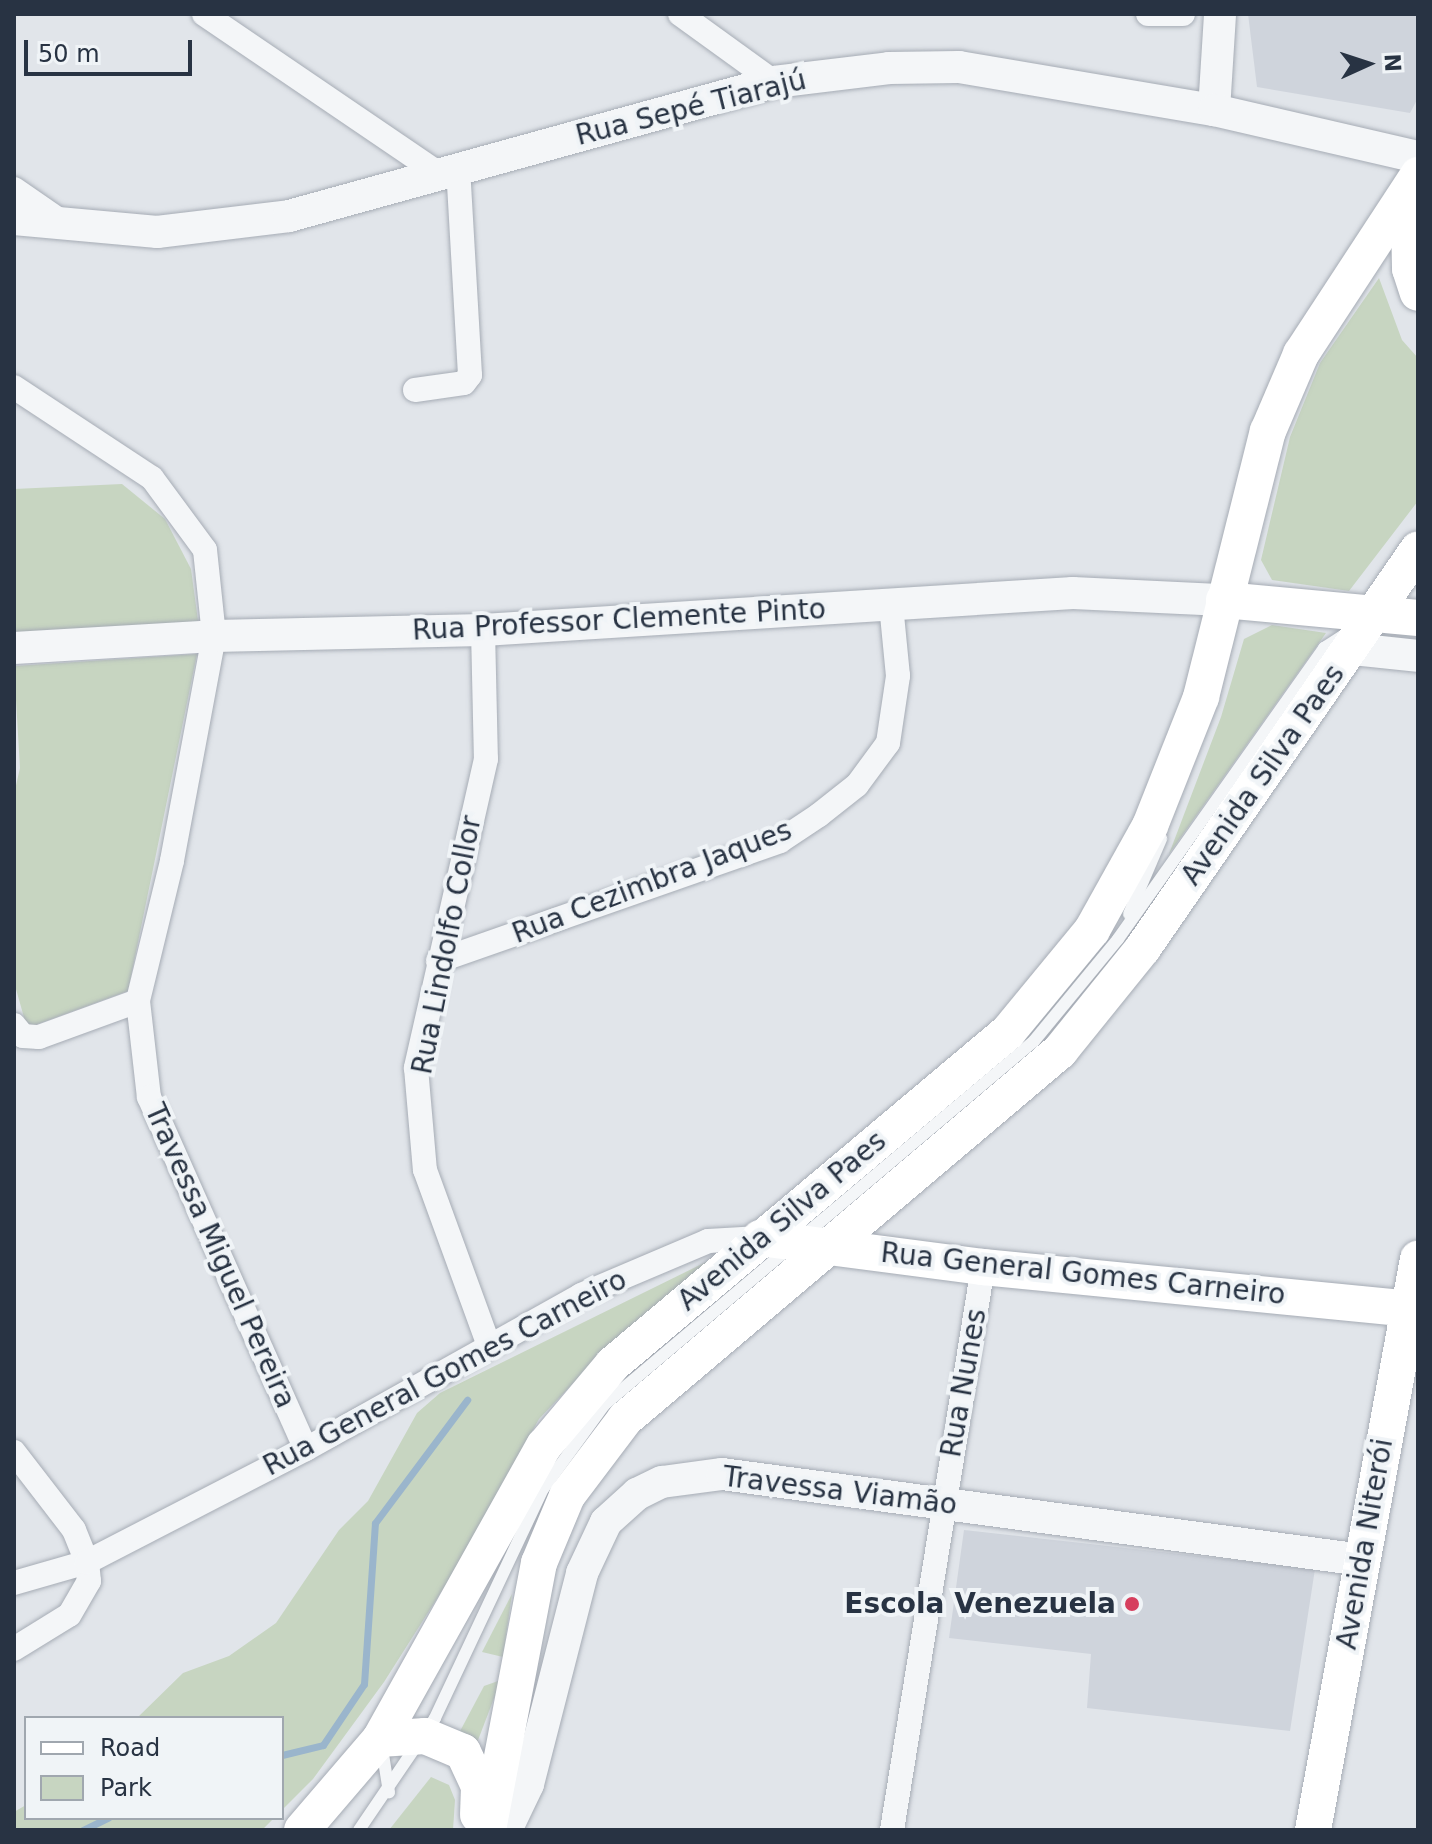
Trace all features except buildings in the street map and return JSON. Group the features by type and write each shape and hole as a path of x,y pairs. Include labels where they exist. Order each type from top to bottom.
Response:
{"main road":[{"name":"Avenida Silva Paes","path":"302,1830 380,1739 544,1446 613,1364 1008,1032 1092,930 1150,826 1201,697 1268,431 1301,354 1418,175"},
{"path":"1418,192 1409,220 1410,269 1418,293"},
{"name":"Avenida Silva Paes","path":"488,1830 539,1563 567,1496 625,1419 1060,1051 1143,948 1353,649 1418,550"},
{"path":"1224,600 1418,618"},
{"name":"Rua General Gomes Carneiro","path":"760,1238 983,1267 1413,1310"},
{"name":"Avenida Niterói","path":"1313,1830 1362,1560 1413,1310 1418,1259"},
{"path":"380,1739 425,1736 463,1752 474,1768 478,1830"}],"street":[{"path":"204,14 448,170 470,375 464,383 415,390"},
{"path":"680,14 774,82"},
{"path":"1148,14 1183,14"},
{"path":"1214,110 1220,14"},
{"name":"Rua Sepé Tiarajú","path":"14,219 157,232 289,216 774,82 889,68 959,67 1214,110 1418,157"},
{"path":"14,189 64,223"},
{"name":"Travessa Miguel Pereira","path":"19,395 152,478 205,550 214,636 172,861 138,1001 149,1097 306,1449"},
{"name":"Rua Professor Clemente Pinto","path":"14,648 214,636 483,630 1073,593 1224,600"},
{"name":"Rua Cezimbra Jaques","path":"438,961 780,841 819,815 857,785 888,743 898,676 891,604"},
{"name":"Rua Lindolfo Collor","path":"483,630 486,759 416,1068 425,1170 489,1346"},
{"name":"Avenida Silva Paes","path":"1353,649 1418,656"},
{"path":"14,1025 23,1036 39,1037 138,1001"},
{"name":"Rua General Gomes Carneiro","path":"14,1583 87,1562 306,1449 581,1295 708,1241 760,1238"},
{"name":"Rua Nunes","path":"892,1830 983,1267"},
{"path":"14,1452 74,1530 87,1562 82,1599 69,1615 14,1649"},
{"name":"Travessa Viamão","path":"506,1830 528,1784 582,1573 606,1522 637,1494 662,1482 722,1474 1362,1560"}],"lane":[{"path":"1216,705 1224,600"},
{"path":"359,1830 389,1792 425,1736 543,1489 604,1405 1034,1041 1118,939 1324,648 1375,614"},
{"path":"1118,939 1170,819"},
{"path":"501,1577 544,1446"},
{"path":"380,1739 389,1792"}],"shaded area":[{"path":"1248,14 1418,14 1418,98 1410,113 1257,87"},
{"name":"Escola Venezuela","path":"964,1530 1315,1569 1290,1731 1087,1708 1091,1654 949,1638"}],"green space":[{"path":"1379,278 1402,340 1418,358 1418,501 1349,591 1272,580 1261,560 1290,437 1320,363"},
{"path":"122,484 165,519 191,569 199,628 14,638 14,489"},
{"path":"1272,625 1326,633 1169,854 1221,717 1244,639"},
{"path":"197,654 128,991 27,1028 14,982 14,794 20,768 14,666"},
{"path":"712,1259 602,1353 539,1419 457,1567 384,1682 313,1779 284,1808 284,1716 139,1716 183,1673 229,1656 276,1623 339,1530 368,1501 417,1413 440,1393"},
{"path":"512,1594 503,1657 482,1652"},
{"path":"501,1680 475,1748 458,1735 484,1686"},
{"path":"431,1777 449,1785 455,1800 453,1830 389,1830"},
{"path":"24,1806 24,1820 272,1820 262,1830 14,1830 14,1812"}],"waterway":[{"path":"284,1755 323,1745 364,1684 375,1523 467,1400"},
{"path":"83,1830 104,1820"}],"place":[{"name":"Escola Venezuela","path":"1132,1604"}]}
